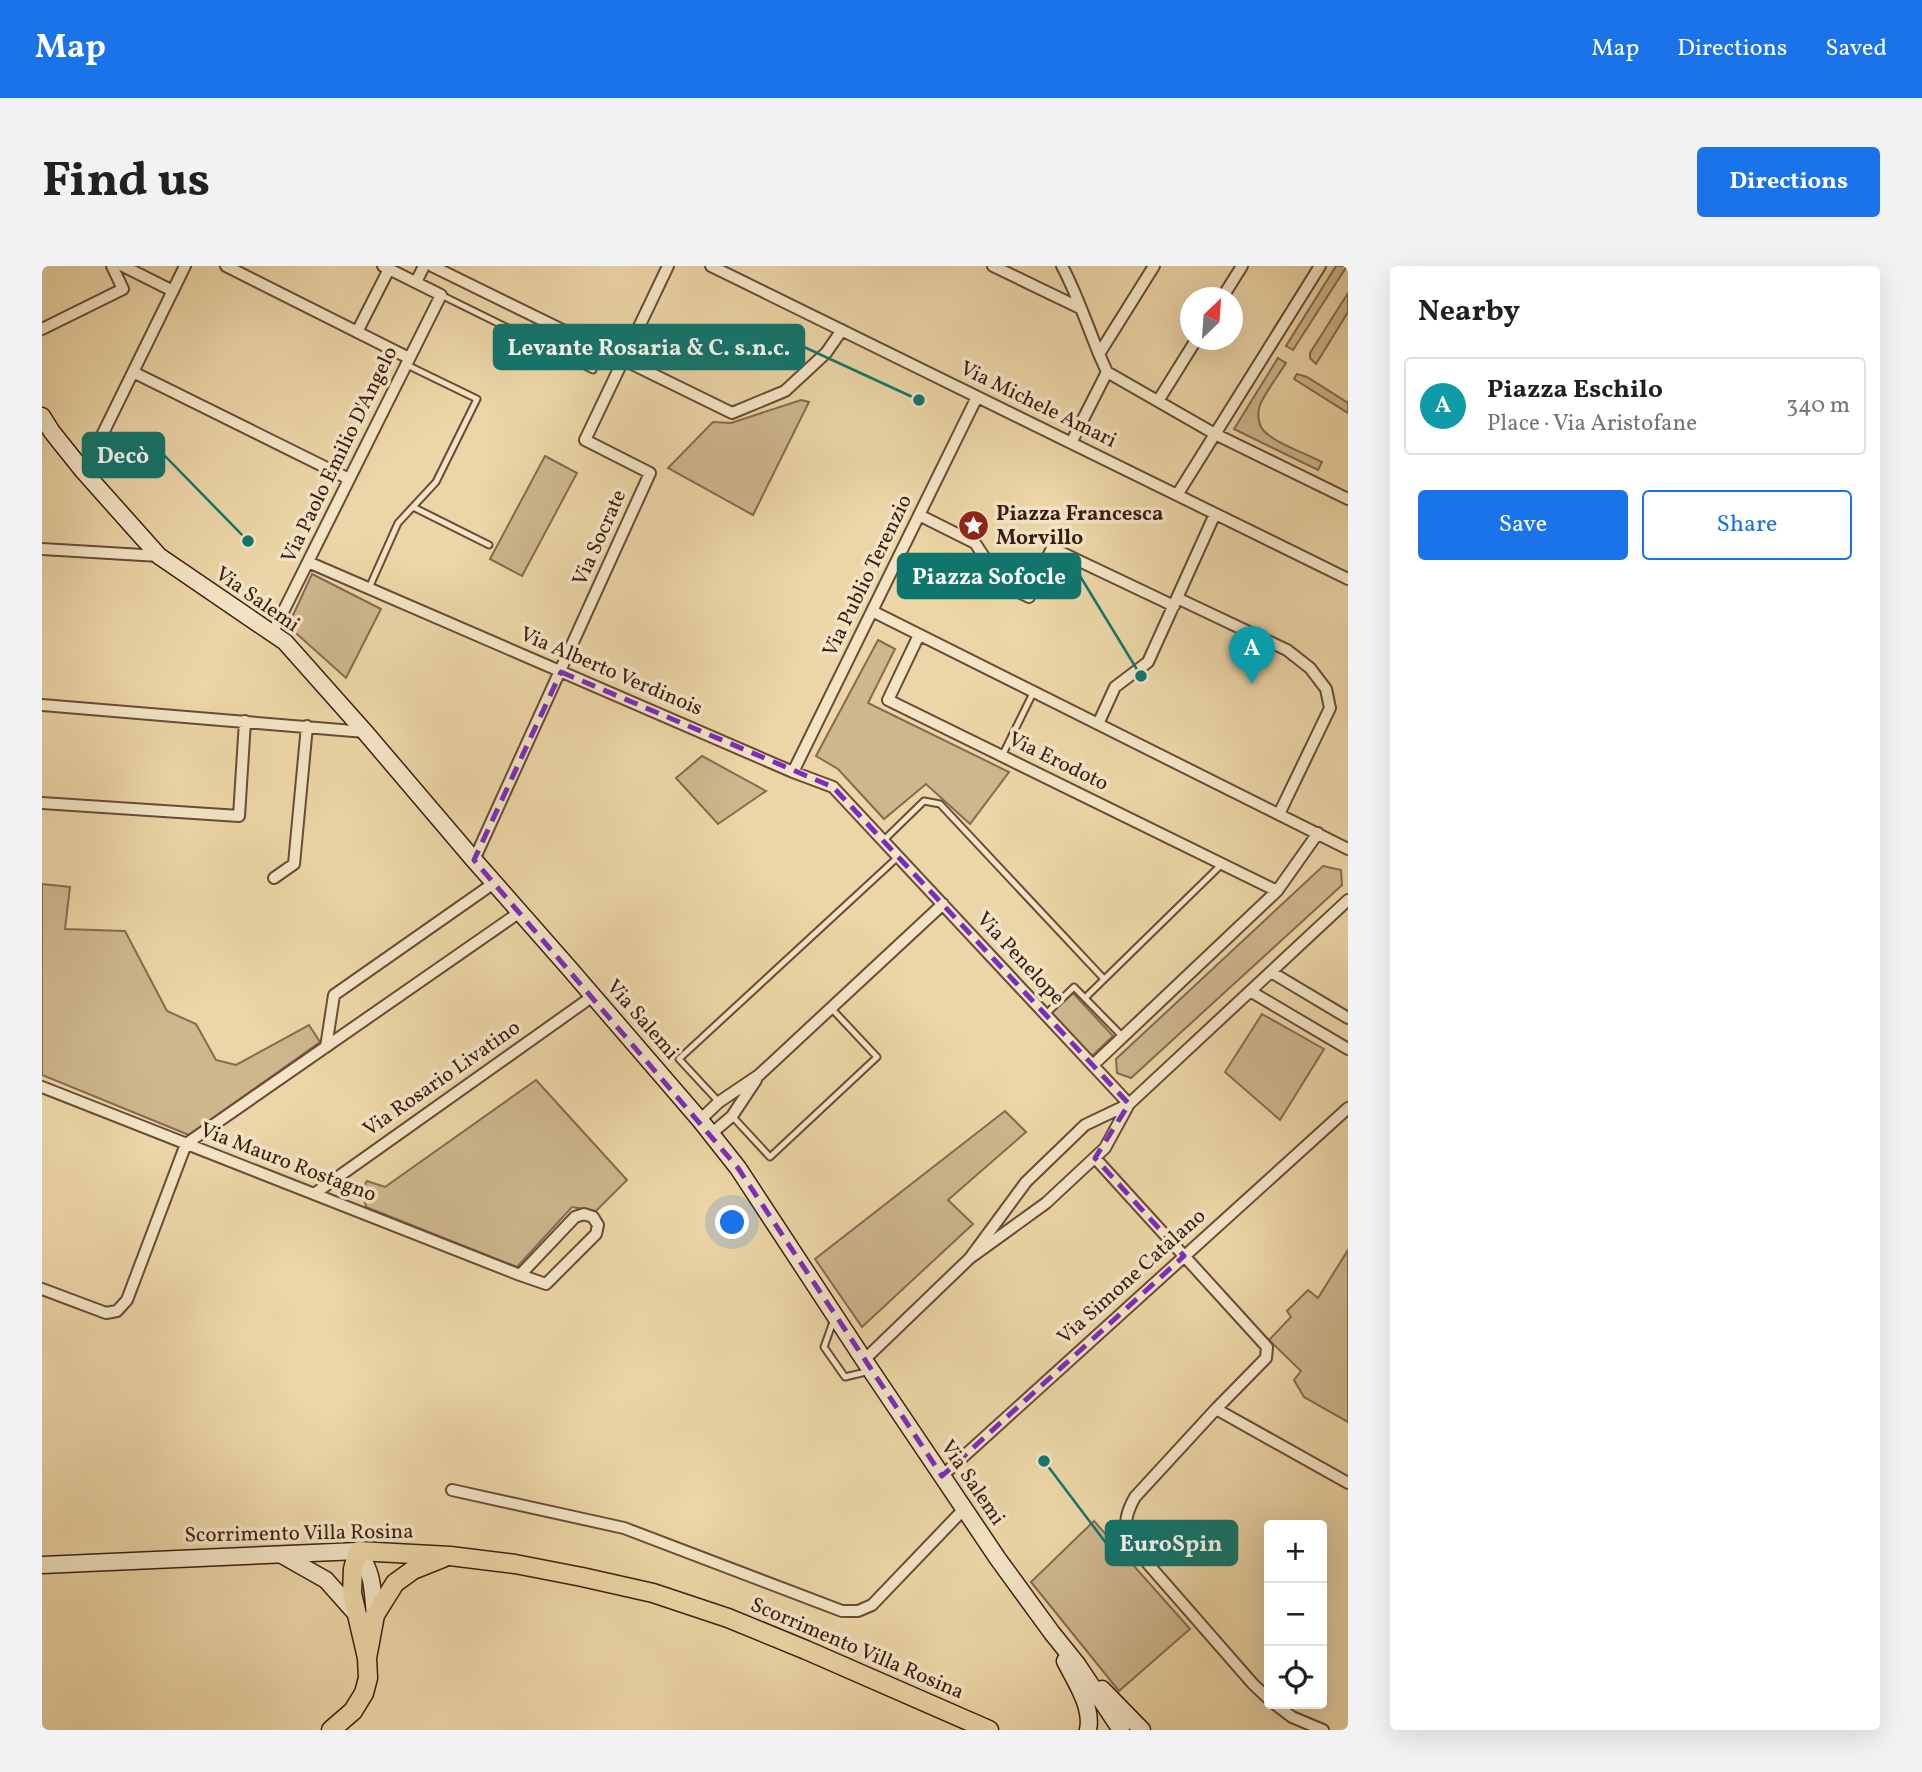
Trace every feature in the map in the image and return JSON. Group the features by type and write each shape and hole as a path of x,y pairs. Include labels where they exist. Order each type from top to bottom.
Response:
{"main road":[{"name":"Scorrimento Villa Rosina","path":"358,1551 450,1556 515,1564 653,1593 728,1618 989,1730"},
{"path":"331,1730 353,1711 364,1693 368,1678 366,1615 352,1593 352,1569 358,1551"},
{"path":"366,1615 395,1583 413,1570 450,1556"}],"street":[{"path":"42,329 123,289 112,266"},
{"path":"122,266 173,291"},
{"path":"84,472 185,266"},
{"path":"226,266 357,332 407,361"},
{"path":"416,282 424,266"},
{"path":"432,266 732,413 785,391 826,353 842,330"},
{"name":"Via Socrate","path":"474,860 650,472 585,440 668,266"},
{"name":"Via Michele Amari","path":"711,266 1348,579"},
{"path":"993,266 1080,308"},
{"path":"1062,266 1107,372 1215,434 1348,499"},
{"path":"1099,354 1154,266"},
{"path":"1229,287 1242,266"},
{"path":"1177,495 1320,266"},
{"path":"357,332 386,267 441,295"},
{"name":"Via Paolo Emilio D'Angelo","path":"273,632 441,295"},
{"path":"1158,401 1190,350"},
{"path":"133,372 349,479"},
{"path":"1071,443 1107,372"},
{"name":"Via Publio Terenzio","path":"793,772 977,397"},
{"name":"Via Salemi","path":"42,416 84,472 159,556 285,642 700,1120 738,1168 964,1509 1077,1664 1116,1727"},
{"path":"1098,724 1115,687 1148,662 1215,514"},
{"path":"919,516 975,543 1002,584 1029,597 1052,548 1287,650 1311,668 1326,689 1330,708 1279,814"},
{"path":"42,549 159,556"},
{"name":"Via Alberto Verdinois","path":"308,562 833,787 884,840"},
{"path":"872,611 1348,849"},
{"name":"Via Erodoto","path":"919,635 888,700 1277,891"},
{"path":"42,705 365,732"},
{"path":"42,803 239,816 244,721"},
{"path":"274,878 294,864 307,726"},
{"path":"1093,1065 1277,891 1318,833"},
{"name":"Via Penelope","path":"884,840 1129,1104"},
{"path":"326,1047 334,995 494,883"},
{"path":"868,1365 970,1258 1026,1182 1085,1125 1129,1104 1348,900"},
{"path":"700,1120 719,1102 759,1074 943,904"},
{"path":"42,1289 106,1314 117,1311 127,1300 186,1144 520,912"},
{"path":"1271,972 1348,1018"},
{"path":"1250,991 1348,1049"},
{"name":"Via Rosario Livatino","path":"314,1194 593,996"},
{"path":"711,1135 732,1116 759,1074"},
{"name":"Via Mauro Rostagno","path":"42,1087 520,1275 546,1284 596,1234 598,1225 593,1217 584,1214 575,1217 520,1275"},
{"path":"970,1258 1046,1203 1105,1149 1129,1104"},
{"name":"Via Simone Catalano","path":"942,1476 1348,1108"},
{"path":"1095,1158 1267,1348 1266,1358 1135,1497 1127,1512 1125,1527 1128,1541 1264,1694"},
{"path":"1216,1409 1348,1483"},
{"path":"452,1490 624,1528 842,1611 858,1611 872,1605 964,1509"},
{"name":"Scorrimento Villa Rosina","path":"42,1565 358,1551"},
{"path":"280,1554 326,1580 366,1615"},
{"path":"1052,1633 1085,1703 1090,1717 1088,1730"},
{"path":"1077,1664 1142,1730"},
{"path":"1282,1709 1292,1717 1323,1730"}],"lane":[{"path":"441,295 593,370"},
{"path":"369,588 398,523 436,482 477,399 407,361"},
{"path":"413,507 489,545"},
{"path":"1002,756 1033,692"},
{"path":"884,840 925,801 940,804 1104,979"},
{"path":"719,1102 679,1059 899,856"},
{"path":"1085,998 1222,864"},
{"path":"1045,1014 1074,987 1123,1037"},
{"path":"732,1116 770,1157 877,1057 831,1008"},
{"path":"835,1316 824,1347 845,1377 868,1365"}],"highlighted area":[{"path":"561,672 833,787 1129,1104 1095,1158 1184,1256 942,1476 738,1168 474,860"}],"shaded area":[{"path":"1336,266 1347,266 1293,350 1286,346"},
{"path":"1348,293 1348,312 1316,364 1310,358 1310,353"},
{"path":"1278,358 1286,363 1260,405 1260,426 1276,440 1322,462 1318,470 1234,429"},
{"path":"1297,374 1307,377 1348,403 1348,413 1294,379"},
{"path":"801,400 809,402 753,515 668,468 713,422 731,423"},
{"path":"545,456 577,473 522,576 490,559"},
{"path":"312,574 381,609 346,678 288,626"},
{"path":"878,640 895,649 868,703 1009,772 970,824 926,784 884,819 838,769 816,756"},
{"path":"702,756 766,791 718,824 676,778"},
{"path":"1323,866 1341,870 1342,885 1131,1078 1117,1073 1116,1059"},
{"path":"42,884 70,887 65,929 125,931 167,1011 196,1024 216,1060 236,1065 309,1025 320,1042 189,1135 42,1075"},
{"path":"1073,993 1113,1036 1092,1056 1051,1013"},
{"path":"1262,1014 1324,1049 1280,1120 1225,1072"},
{"path":"536,1080 627,1180 596,1211 572,1207 517,1267 366,1207 362,1190 367,1181 385,1187"},
{"path":"1005,1111 1026,1132 948,1200 973,1224 862,1327 815,1259"},
{"path":"1348,1250 1348,1422 1304,1397 1294,1380 1301,1371 1269,1340 1291,1317 1287,1311 1308,1290 1318,1298"},
{"path":"1094,1521 1190,1629 1119,1691 1031,1582"}],"place":[{"name":"Levante Rosaria & C. s.n.c.","path":"919,400"},
{"name":"Piazza Francesca Morvillo","path":"973,526"},
{"name":"Decò","path":"248,541"},
{"name":"Piazza Sofocle","path":"1141,676"},
{"name":"Piazza Eschilo","path":"1252,684"},
{"name":"EuroSpin","path":"1044,1461"}]}
